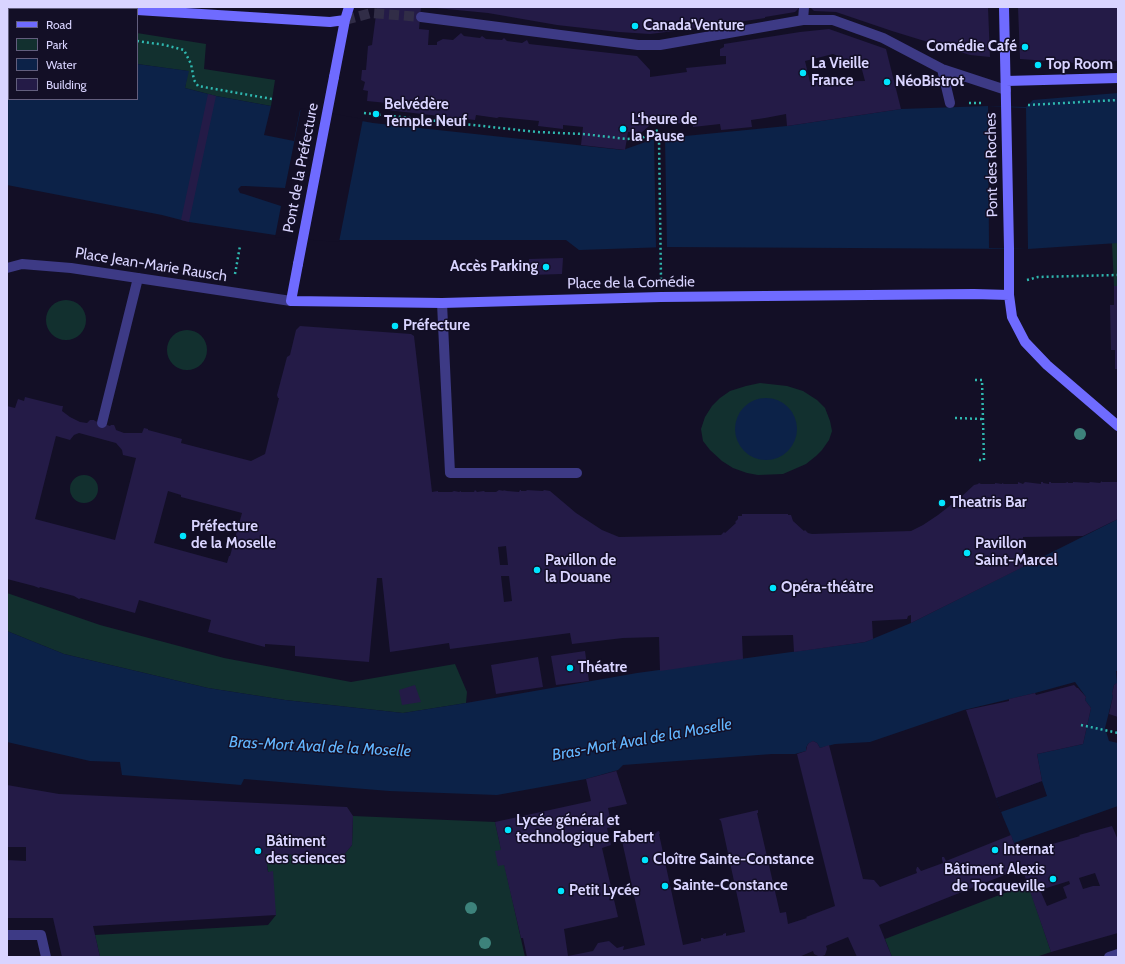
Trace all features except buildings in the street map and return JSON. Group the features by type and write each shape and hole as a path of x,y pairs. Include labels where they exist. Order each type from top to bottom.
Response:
{"street":[{"path":"78,7 98,8"},
{"name":"Pont de la Préfecture","path":"291,301 345,20 349,7"},
{"path":"803,20 804,7"},
{"name":"Pont des Roches","path":"1004,7 1010,248 1009,295"},
{"path":"138,10 330,22 345,20"},
{"path":"421,18 638,45 660,45 803,20 833,20 883,38 942,69 1006,85 1118,78"},
{"path":"942,69 950,103"},
{"name":"Place Jean-Marie Rausch","path":"7,268 22,264 45,265 291,301"},
{"path":"102,423 138,278"},
{"name":"Place de la Comédie","path":"291,301 442,303 661,297 974,294 1009,295"},
{"path":"1009,295 1012,317 1025,342 1047,365 1118,426"},
{"path":"442,303 450,473 577,473"},
{"path":"7,935 41,935 46,957"},
{"path":"1109,957 1118,954"}],"path":[{"path":"138,41 165,45 184,50 191,64 194,80 198,86 272,99"},
{"path":"1028,106 1118,100"},
{"path":"364,113 538,132 583,134 627,139 642,138 658,130 661,297"},
{"path":"232,292 240,246"},
{"path":"1024,281 1038,278 1118,275"},
{"path":"975,380 982,380 984,460 976,460"},
{"path":"955,418 982,419"},
{"path":"1082,724 1118,733"}],"green space":[{"path":"138,33 206,44 204,69 275,80 271,106 216,96 185,88 188,71 138,64"},
{"path":"1112,243 1118,243 1118,286 1114,286"},
{"path":"62,300 70,300 77,303 83,309 86,320 83,331 77,337 70,340 62,340 55,337 49,331 46,324 46,316 49,309 55,303"},
{"path":"191,330 198,333 204,339 207,350 206,358 198,367 191,370 183,370 176,367 168,358 167,346 170,339 179,331"},
{"path":"760,383 787,386 803,391 817,400 825,408 830,421 832,431 829,440 822,450 806,464 783,474 758,475 733,468 722,461 703,441 701,429 705,417 712,406 730,391"},
{"path":"84,475 94,479 98,489 94,499 84,503 74,499 70,489 74,479"},
{"path":"7,593 100,625 224,658 351,682 455,664 467,692 466,703 403,713 285,700 208,688 64,654 7,631"},
{"path":"353,816 495,822 525,957 100,957 95,935 268,925 276,915 265,854 343,856 352,845"},
{"path":"1028,884 1051,952 1036,957 892,957 885,939"}],"water":[{"path":"7,47 8,100 138,100 138,64 189,71 185,88 216,96 271,106 264,135 294,141 300,110 373,123 623,150 654,139 787,126 901,109 988,106 1026,107 1033,100 1118,93 1118,243 1028,249 667,247 579,250 566,240 339,240 275,235 189,222 162,215 7,185"},
{"path":"766,398 778,400 788,407 795,417 797,429 795,441 788,451 778,458 766,460 754,458 744,451 737,441 735,429 737,417 744,407 754,400"},
{"name":"Bras-Mort Aval de la Moselle","path":"1118,519 1118,671 1116,671 1117,683 1114,685 1113,696 1105,728 1109,741 1118,743 1118,806 1014,843 996,798 1042,781 1037,754 1083,744 1091,708 1085,700 1086,697 1075,682 964,710 870,742 835,744 820,748 817,743 813,741 808,744 806,751 795,754 772,754 623,765 618,770 586,779 497,795 389,791 244,779 241,785 122,775 120,762 90,761 7,742 7,631 64,654 208,688 285,700 403,713 637,673 865,642 911,623"}],"pier":[{"path":"988,106 1026,108 1028,249 989,248"},
{"path":"301,108 363,119 339,242 275,237 281,206 240,193 238,189 241,186 285,188"},
{"path":"665,138 667,247 656,248 654,139"},
{"path":"1042,781 1047,796 1001,812 996,798"}],"tunnel":[{"path":"345,20 371,13 421,17"}],"place":[{"name":"Canada'Venture","path":"635,26"},
{"name":"Comédie Café","path":"1025,47"},
{"name":"Top Room","path":"1038,65"},
{"name":"La Vieille France","path":"803,73"},
{"name":"NéoBistrot","path":"887,82"},
{"name":"Belvédère Temple Neuf","path":"376,114"},
{"name":"L‘heure de la Pause","path":"623,129"},
{"name":"Accès Parking","path":"546,267"},
{"name":"Préfecture","path":"395,326"},
{"name":"Theatris Bar","path":"942,503"},
{"name":"Préfecture de la Moselle","path":"183,536"},
{"name":"Pavillon Saint-Marcel","path":"967,553"},
{"name":"Pavillon de la Douane","path":"537,570"},
{"name":"Opéra-théâtre","path":"773,588"},
{"name":"Théatre","path":"570,668"},
{"name":"Lycée général et technologique Fabert","path":"508,830"},
{"name":"Internat","path":"995,850"},
{"name":"Bâtiment des sciences","path":"258,851"},
{"name":"Cloître Sainte-Constance","path":"645,860"},
{"name":"Bâtiment Alexis de Tocqueville","path":"1053,879"},
{"name":"Sainte-Constance","path":"665,886"},
{"name":"Petit Lycée","path":"561,891"}]}
